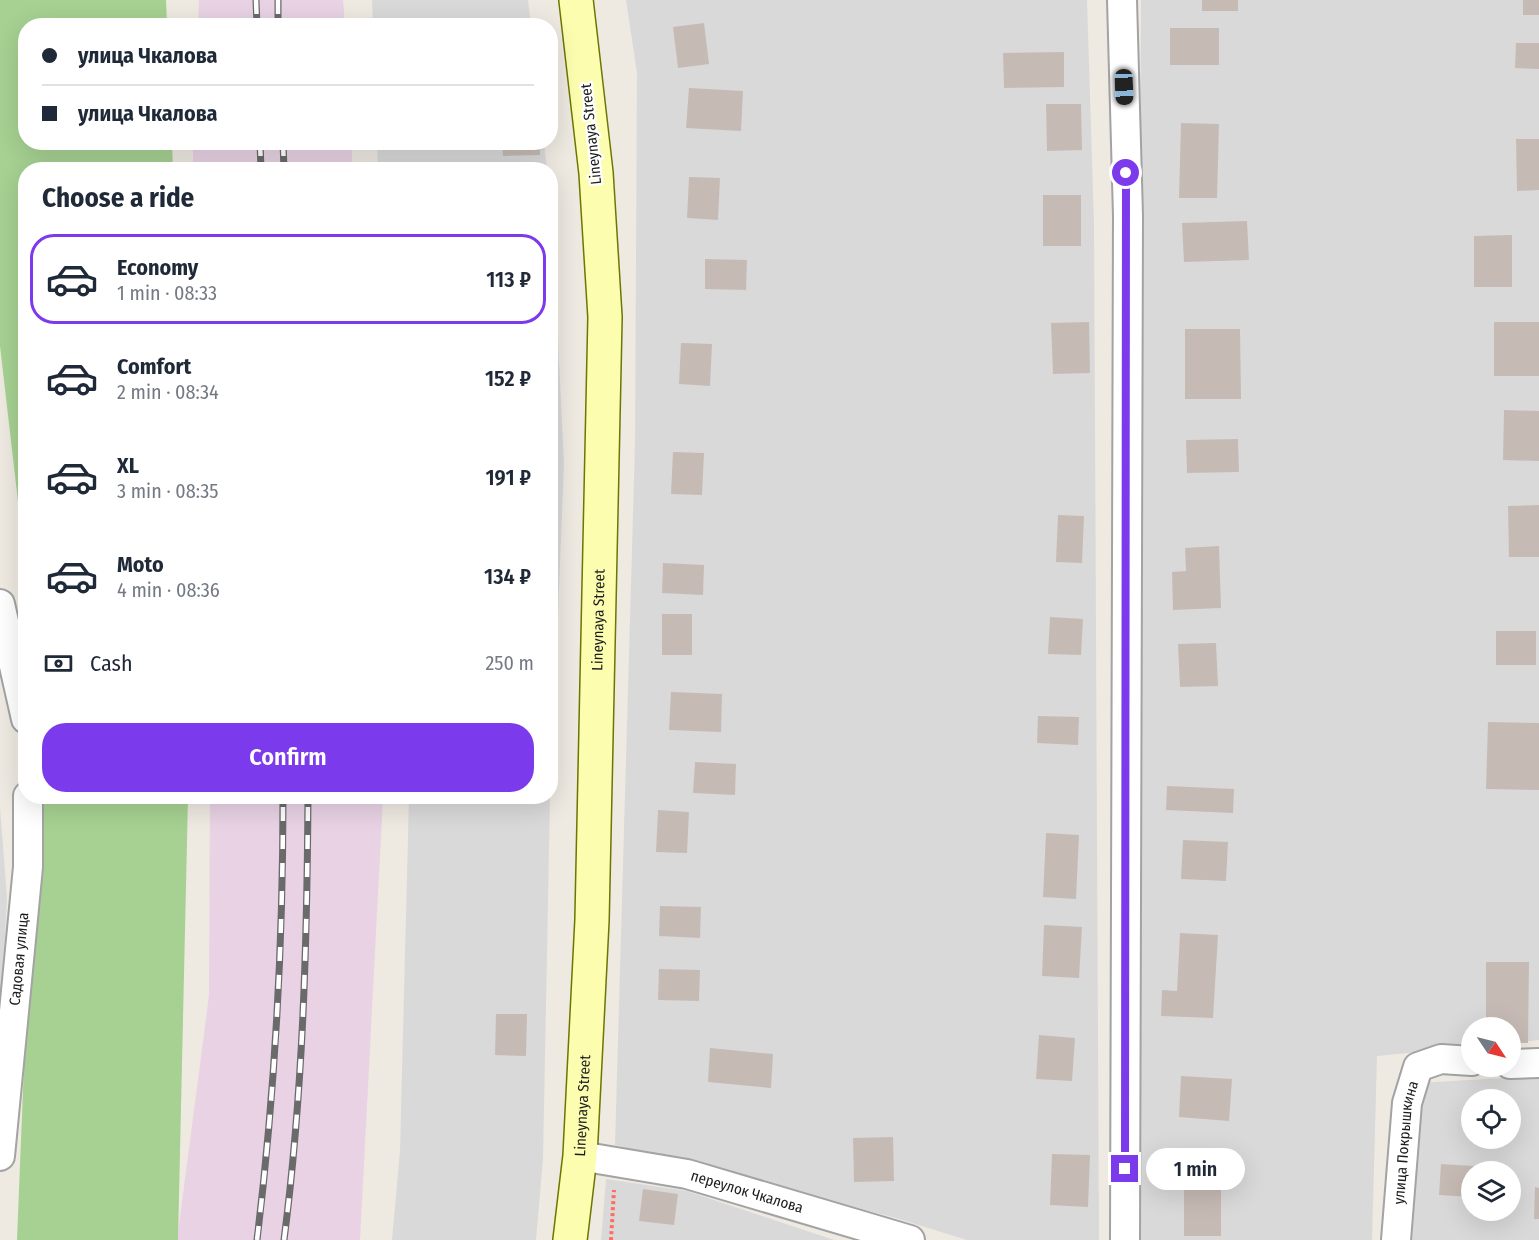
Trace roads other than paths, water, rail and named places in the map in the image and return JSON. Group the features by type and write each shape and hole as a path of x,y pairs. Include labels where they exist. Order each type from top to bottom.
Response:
{"main road":[{"name":"Lineynaya Street","path":"570,1240 580,1156 592,920 604,317 596,172 576,0"}],"street":[{"path":"1122,0 1128,216 1125,1240"},
{"path":"0,604 18,684"},
{"name":"Садовая улица","path":"0,1156 28,867 28,804"},
{"name":"улица Покрышкина","path":"1396,1240 1407,1103 1419,1067 1441,1059 1461,1060"},
{"path":"1521,1064 1539,1063"},
{"name":"переулок Чкалова","path":"580,1156 615,1164 687,1174 910,1240"}],"railway":[{"path":"256,0 257,18"},
{"path":"278,0 278,18"},
{"path":"260,150 261,162"},
{"path":"283,150 284,162"},
{"path":"257,1240 269,1129 277,1018 283,804"},
{"path":"284,1240 300,1074 308,804"}]}
